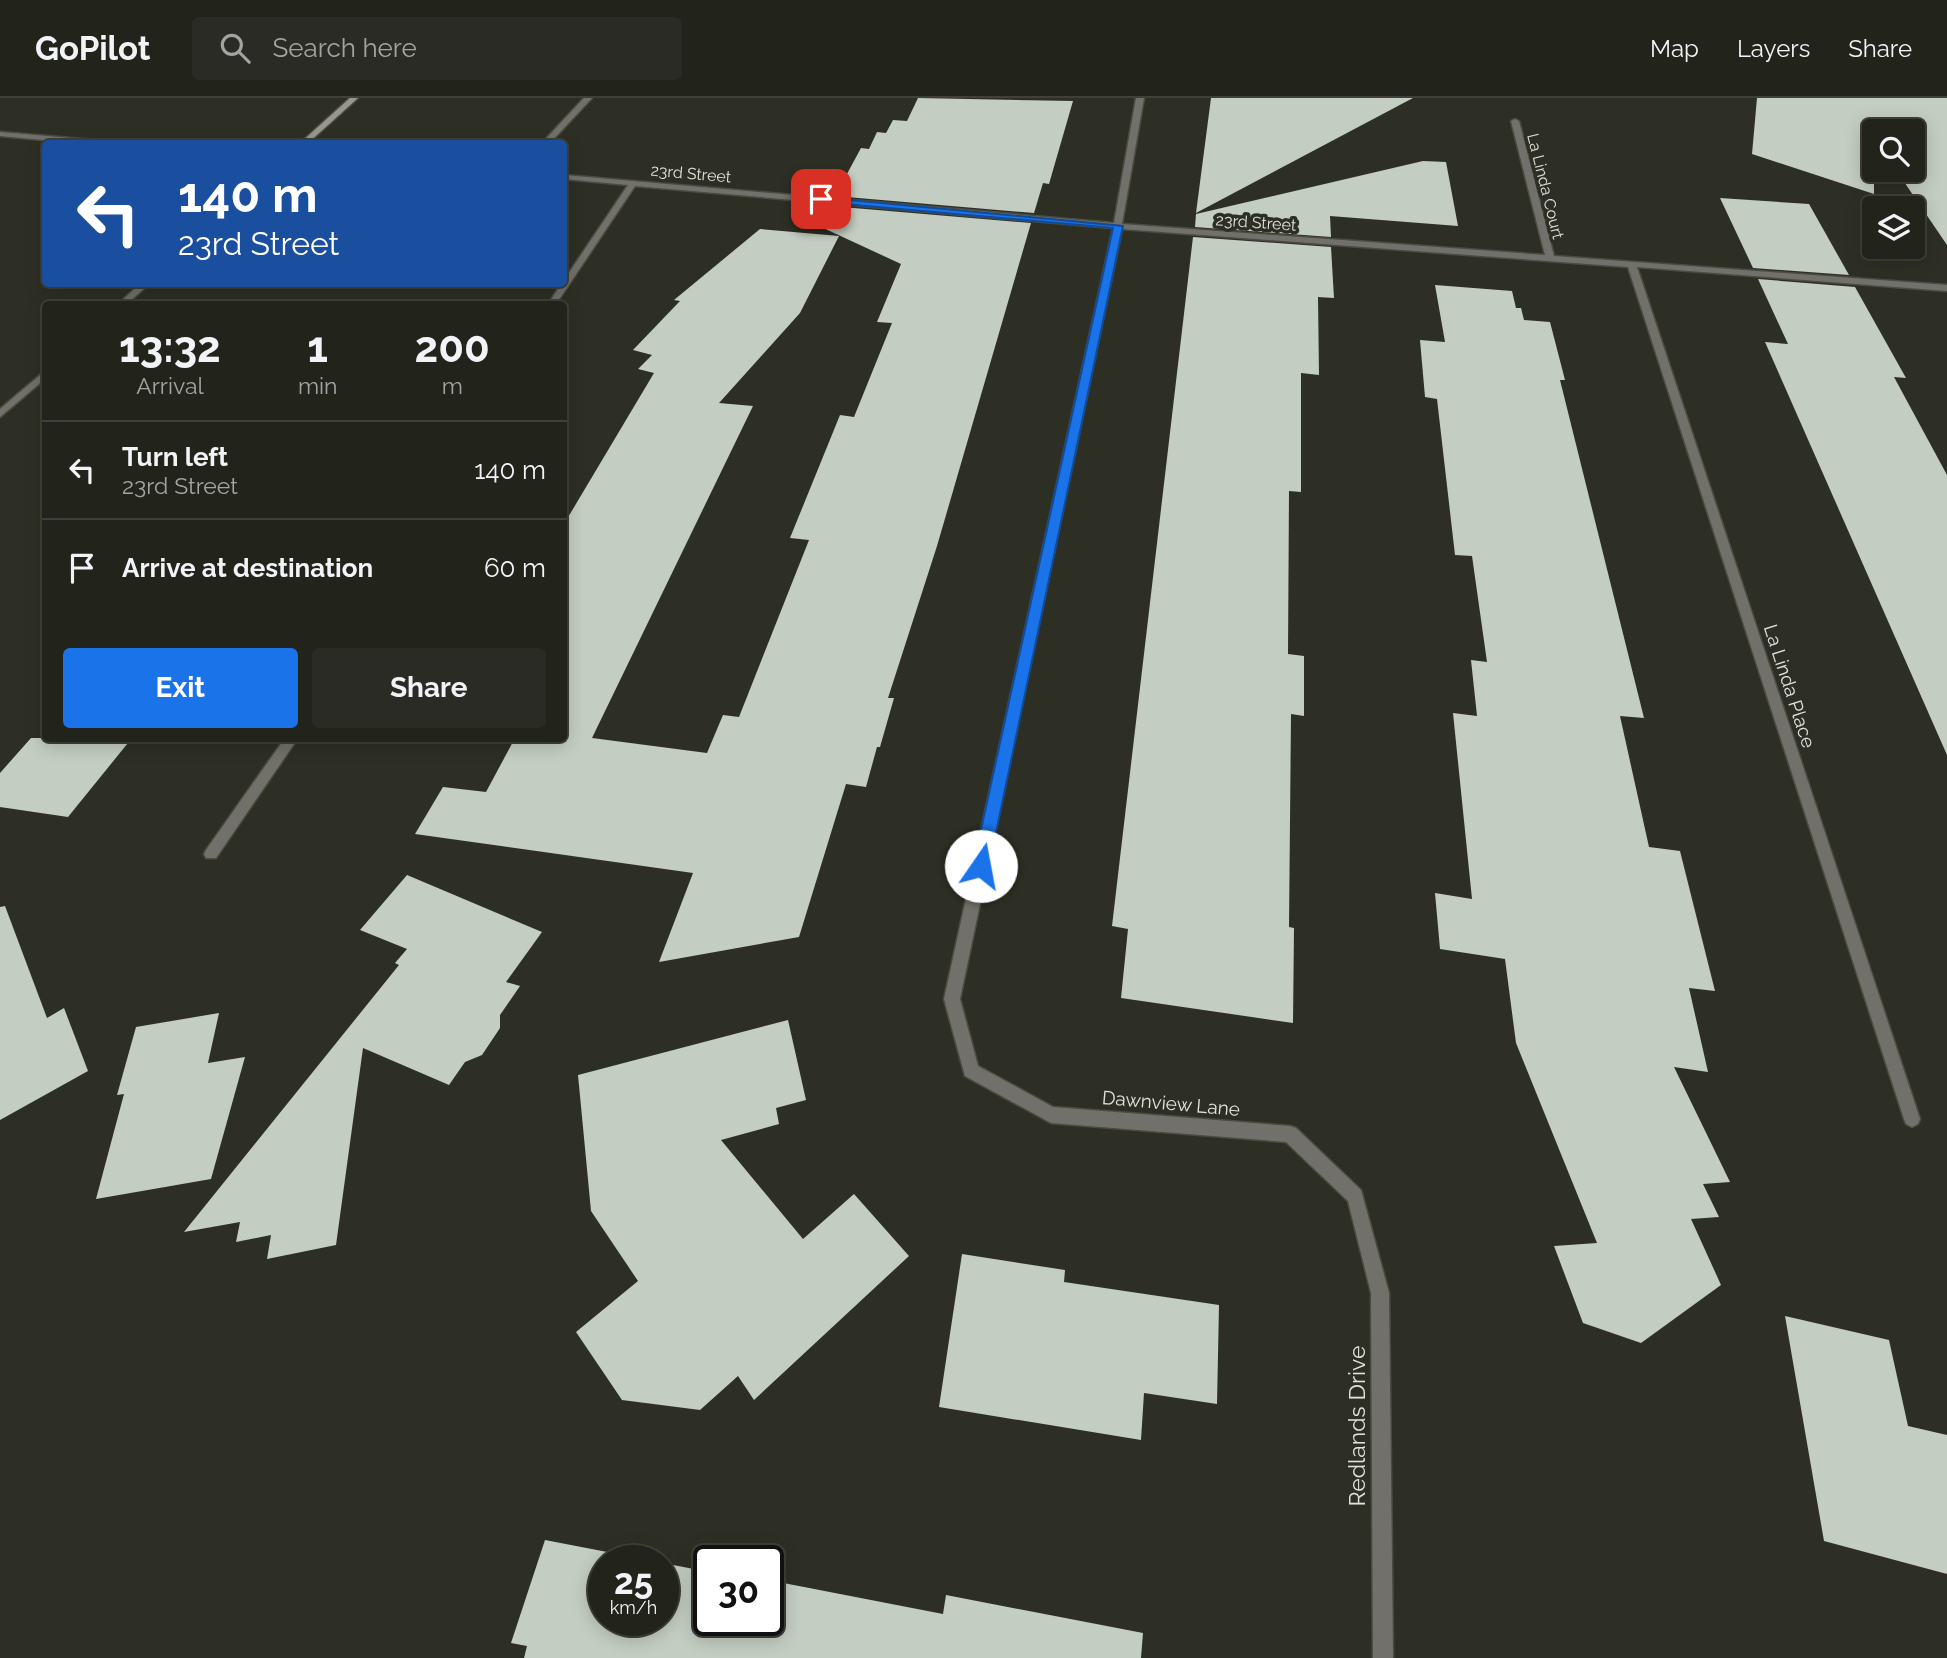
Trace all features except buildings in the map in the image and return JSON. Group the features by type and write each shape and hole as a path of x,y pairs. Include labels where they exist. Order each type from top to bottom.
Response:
{"street":[{"path":"307,140 354,98"},
{"path":"548,140 588,98"},
{"path":"1118,226 1140,98"},
{"name":"La Linda Court","path":"1514,121 1550,258"},
{"path":"0,134 71,140"},
{"name":"23rd Street","path":"567,177 1118,226 1947,288"},
{"path":"567,282 634,182"},
{"name":"Dawnview Lane","path":"1118,226 952,999 971,1071 1051,1115 1290,1135 1355,1196"},
{"name":"La Linda Place","path":"1632,265 1912,1119"},
{"path":"125,301 142,287"},
{"path":"0,414 42,377"},
{"path":"211,854 289,742"},
{"name":"Redlands Drive","path":"1355,1196 1380,1293 1383,1658"}],"route":[{"path":"821,199 1118,226 981,866"}]}
